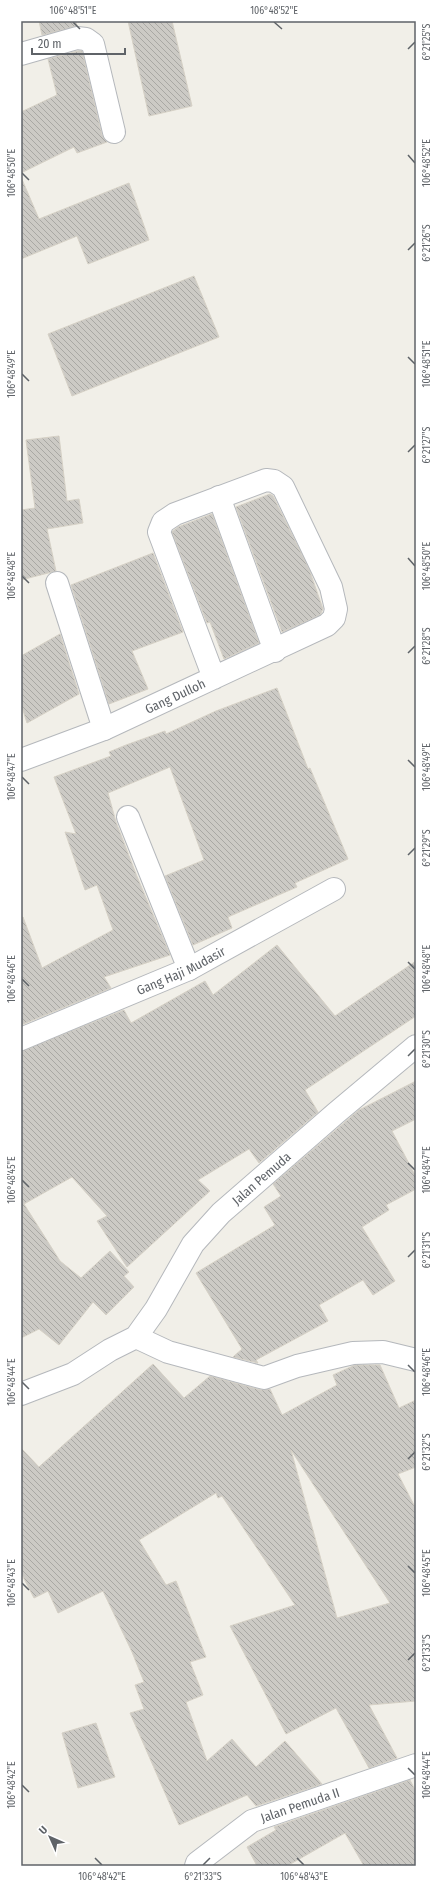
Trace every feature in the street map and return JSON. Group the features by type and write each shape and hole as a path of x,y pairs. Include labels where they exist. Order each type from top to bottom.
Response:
{"street":[{"path":"21,54 77,38 86,39 93,44 114,132"},
{"name":"Gang Dulloh","path":"21,760 104,728 275,651 327,626 334,618 336,609 331,587 283,487 274,481 266,480 219,498"},
{"path":"214,678 159,532 164,522 175,514 219,498 275,651"},
{"path":"56,584 104,728"},
{"path":"128,817 189,969"},
{"name":"Gang Haji Mudasir","path":"21,1039 189,969 334,890"},
{"name":"Jalan Pemuda","path":"21,1394 73,1374 110,1350 136,1337 156,1309 193,1244 221,1213 336,1112 416,1046"},
{"path":"136,1337 168,1352 264,1378 297,1366 353,1353 383,1352 416,1360"},
{"name":"Jalan Pemuda II","path":"196,1866 197,1863 219,1845 252,1821 416,1764"}],"building":[{"path":"39,21 76,21 77,26 42,35"},
{"path":"128,21 172,21 192,106 149,116"},
{"path":"82,51 102,135 107,142 77,153 74,147 21,173 21,112 57,95 48,59"},
{"path":"21,177 39,219 129,183 149,240 88,264 77,236 21,259"},
{"path":"194,276 219,337 72,396 48,334"},
{"path":"59,436 67,501 79,499 83,523 47,529 56,571 21,580 21,510 35,508 26,440"},
{"path":"270,494 273,496 309,569 323,609 320,615 282,632 236,507"},
{"path":"212,514 259,643 224,659 210,622 207,623 172,532 178,527"},
{"path":"153,553 183,632 132,651 148,689 109,704 71,585"},
{"path":"60,634 79,694 27,723 21,704 21,656"},
{"path":"277,688 308,769 310,768 348,859 295,883 297,887 228,917 232,928 193,945 165,876 204,860 170,767 108,793 116,822 170,955 104,977 111,988 21,1025 21,918 23,917 42,968 113,930 97,885 85,890 65,832 76,834 54,777 111,756 109,752 126,745 165,731 166,734 216,711"},
{"path":"277,945 335,1016 416,961 416,1016 305,1090 318,1112 259,1163 249,1149 198,1180 210,1191 127,1267 97,1221 107,1216 72,1177 24,1204 60,1261 81,1278 110,1251 129,1272 124,1276 134,1287 106,1315 93,1302 59,1345 39,1329 21,1338 21,1051 124,1010 131,1023 205,981 213,995"},
{"path":"416,1081 416,1119 392,1131 416,1177 416,1189 386,1205 389,1210 362,1227 395,1281 373,1295 363,1280 319,1305 328,1321 256,1360 258,1363 233,1357 242,1349 196,1273 275,1225 264,1207 281,1196 273,1184 359,1110"},
{"path":"153,1364 184,1398 210,1376 261,1390 270,1389 282,1415 337,1385 333,1375 355,1365 380,1365 399,1408 416,1400 416,1467 398,1474 416,1509 416,1701 369,1705 397,1758 369,1768 336,1708 286,1734 230,1626 295,1605 222,1496 218,1498 216,1493 139,1540 166,1585 176,1581 206,1657 190,1662 203,1695 186,1702 207,1761 232,1739 256,1767 285,1741 322,1784 256,1806 247,1795 179,1825 130,1713 144,1709 135,1685 144,1682 132,1652 103,1591 58,1613 48,1591 34,1598 21,1573 21,1448 39,1467","holes":["291,1450 390,1603 337,1618"]},
{"path":"96,1723 115,1777 78,1788 62,1733"},
{"path":"410,1780 416,1792 416,1866 364,1866 345,1833 287,1866 257,1866 247,1847 276,1830 274,1827"}]}
